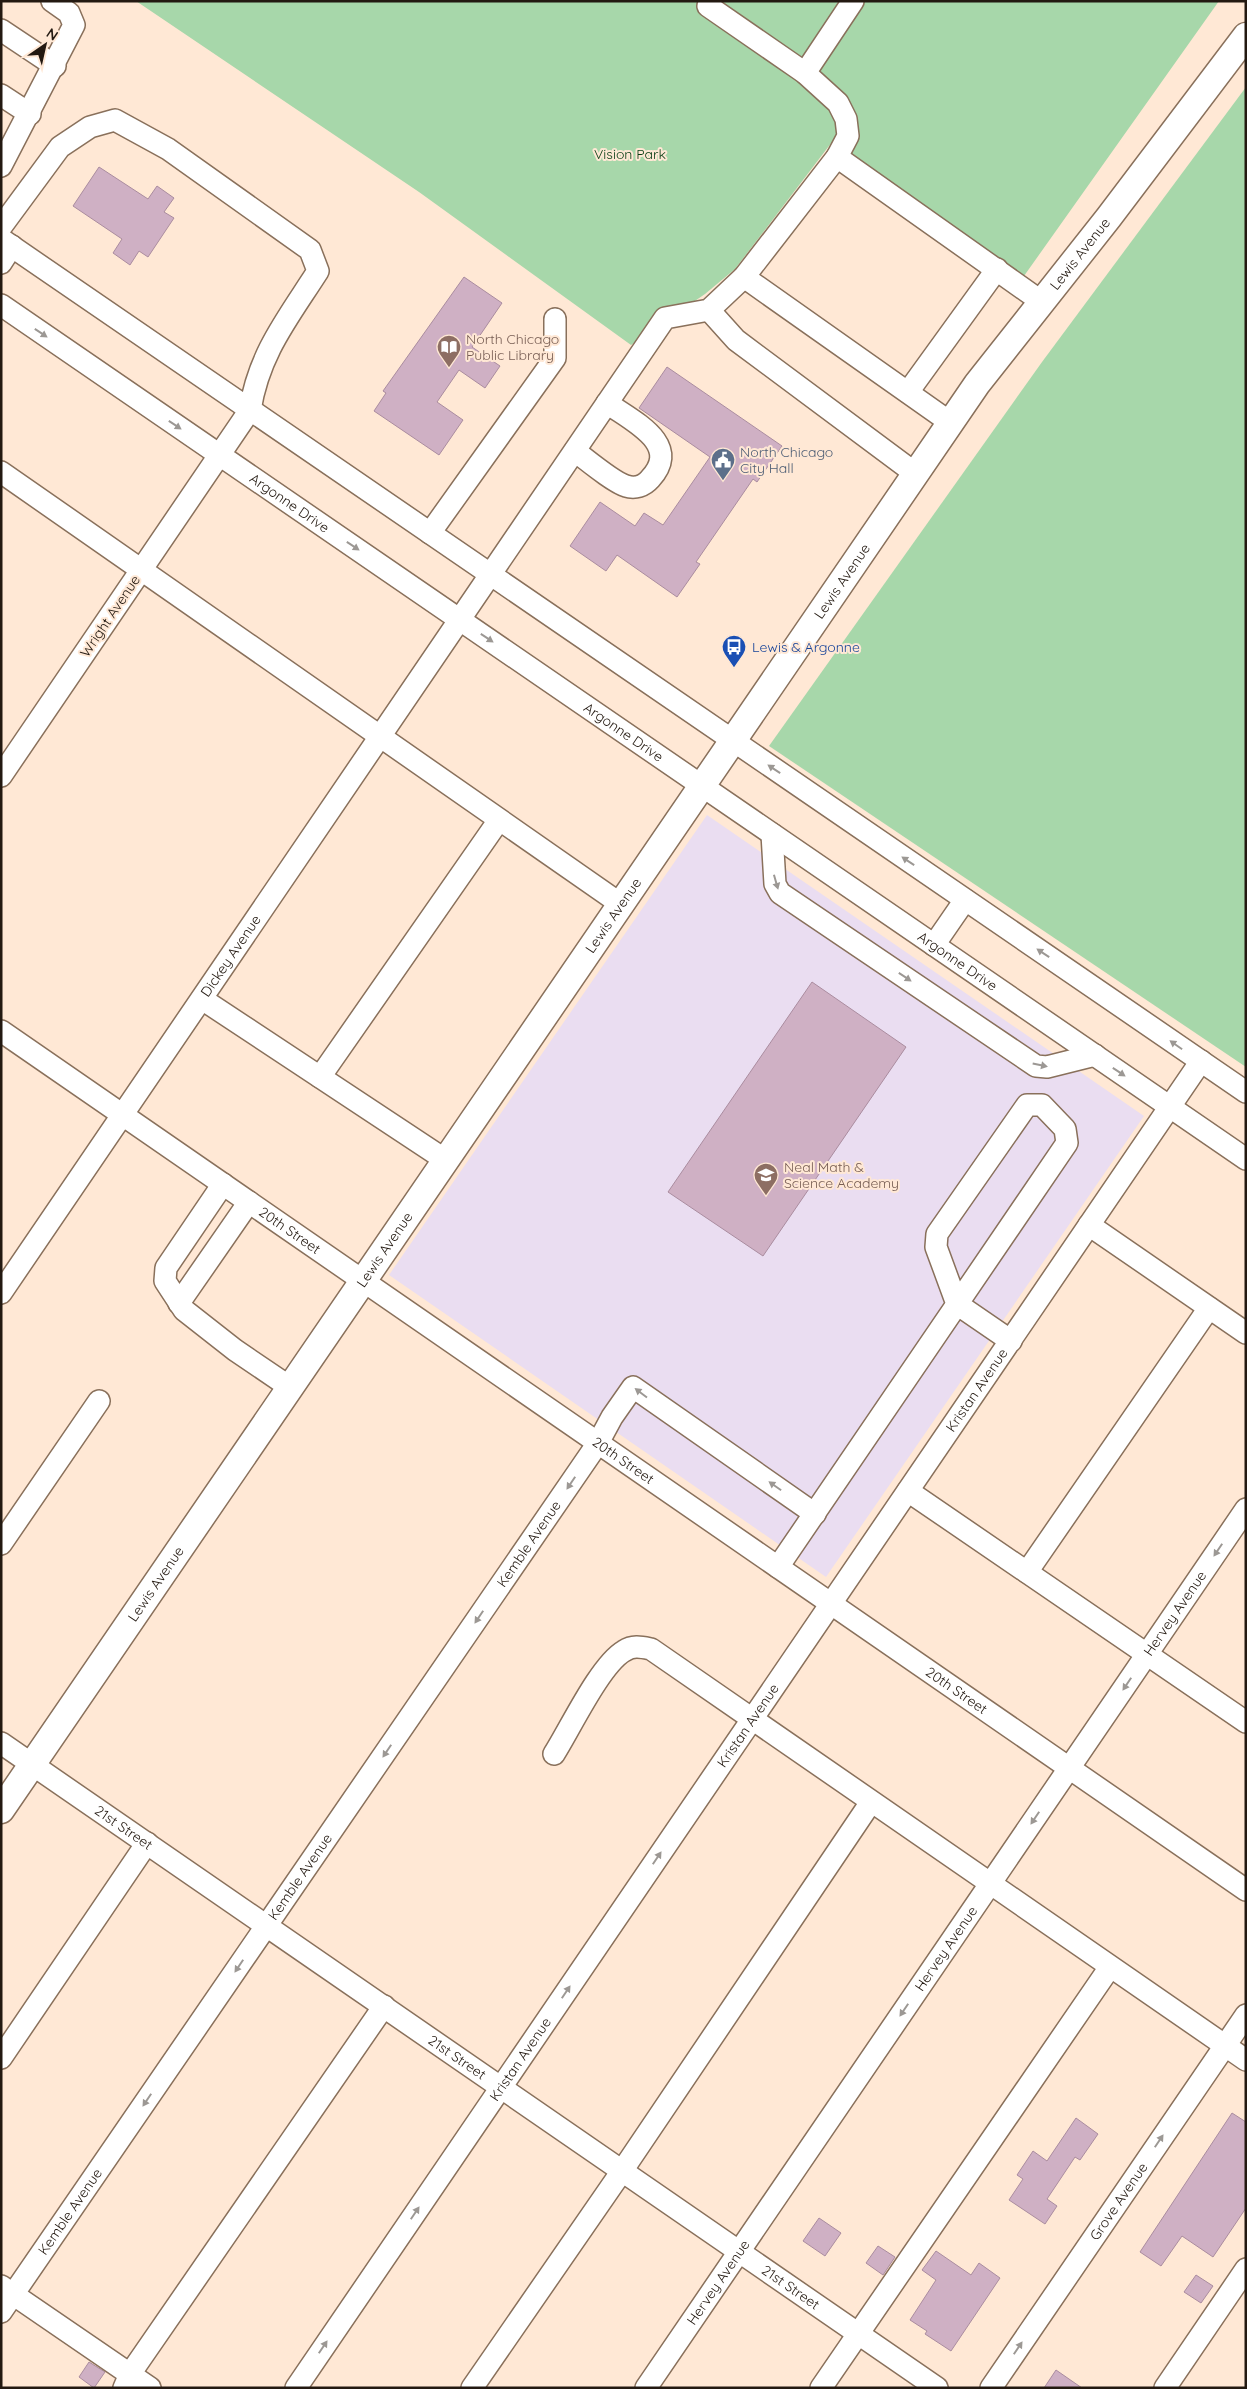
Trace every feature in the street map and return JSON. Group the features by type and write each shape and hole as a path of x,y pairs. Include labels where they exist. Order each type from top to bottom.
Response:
{"main road":[{"name":"Lewis Avenue","path":"1,1810 734,742 977,384 1246,36"}],"street":[{"path":"2,164 55,66 74,25 69,13 52,1"},
{"path":"711,1 708,6 805,73 838,102 846,119 848,136 837,157 744,277 709,310 736,340 916,474"},
{"path":"805,73 853,1"},
{"path":"1,30 55,66"},
{"path":"1,95 30,114"},
{"path":"1,227 60,147 90,127 115,120 168,149 310,250 318,271 268,348 254,386 250,410"},
{"path":"837,157 1042,302"},
{"path":"5,249 250,410 1246,1092"},
{"path":"908,392 997,269"},
{"path":"744,277 951,423"},
{"name":"Argonne Drive","path":"1,305 1246,1159"},
{"name":"Dickey Avenue","path":"1,1293 665,318 709,310"},
{"path":"430,534 556,358 554,319"},
{"path":"575,451 625,486 635,488 647,483 655,474 661,461 661,447 654,437 607,403"},
{"name":"Wright Avenue","path":"1,776 250,410"},
{"path":"1,472 622,905"},
{"path":"320,1077 500,820"},
{"path":"772,834 775,884 780,893 1036,1066 1047,1067 1094,1055"},
{"path":"934,945 965,900"},
{"path":"202,999 447,1161"},
{"name":"20th Street","path":"1,1031 1246,1890"},
{"name":"Kristan Avenue","path":"296,2388 1201,1062"},
{"path":"778,1567 815,1514 958,1304 1067,1143 1065,1129 1042,1105 1027,1105 937,1234 936,1246 958,1304 1010,1341"},
{"path":"223,1184 166,1268 165,1281 184,1310 235,1350 291,1388"},
{"path":"179,1303 249,1202"},
{"path":"1089,1225 1246,1333"},
{"path":"1027,1572 1209,1308"},
{"name":"Kemble Avenue","path":"1,2312 7,2290 267,1926 598,1443 612,1417 633,1387 815,1514"},
{"path":"1,1544 99,1401"},
{"path":"908,1491 1246,1722"},
{"name":"Hervey Avenue","path":"646,2388 1246,1509"},
{"path":"554,1754 603,1673 625,1650 636,1646 651,1649 1246,2060"},
{"name":"21st Street","path":"1,1743 937,2388"},
{"path":"472,2388 622,2171 871,1802"},
{"path":"1,2058 147,1843"},
{"path":"821,2388 1110,1967"},
{"path":"127,2381 384,2006"},
{"name":"Grove Avenue","path":"990,2388 1246,2015"},
{"path":"1165,2388 1246,2269"},
{"path":"7,2290 127,2381 150,2388"}],"shaded area":[{"name":"Neal Math & Science Academy","path":"707,815 1144,1116 826,1577 389,1275"}],"green space":[{"name":"Vision Park","path":"136,1 1219,1 1024,276 832,142 735,269 705,294 631,345 419,192"},
{"path":"1246,87 1246,1067 769,746 1042,362"}],"building":[{"path":"99,167 148,199 157,186 174,198 164,212 174,218 148,257 139,251 130,265 113,253 122,239 73,206"},
{"name":"North Chicago Public Library","path":"464,277 502,303 472,347 500,366 485,388 459,370 437,402 463,420 439,455 374,411 386,393 383,391"},
{"name":"North Chicago City Hall","path":"667,367 782,446 757,482 753,479 696,562 700,564 677,597 617,555 606,571 570,546 600,502 635,526 644,513 663,525 710,457 639,408"},
{"path":"812,982 906,1047 763,1256 668,1192"},
{"path":"1232,2113 1246,2122 1246,2208 1213,2257 1182,2236 1161,2266 1140,2252"},
{"path":"1076,2118 1098,2134 1080,2160 1075,2157 1047,2199 1057,2206 1045,2224 1009,2200 1023,2179 1017,2175 1033,2151 1047,2161"},
{"path":"819,2218 841,2233 825,2256 803,2241"},
{"path":"878,2246 895,2257 883,2275 866,2263"},
{"path":"936,2251 971,2275 979,2263 1000,2278 951,2351 925,2334 927,2331 910,2320 936,2280 922,2270"},
{"path":"1196,2275 1213,2286 1201,2303 1184,2292"},
{"path":"89,2362 105,2372 94,2388 79,2377"},
{"path":"1056,2370 1082,2388 1044,2388"}],"place":[{"name":"North Chicago Public Library","path":"449,368"},
{"name":"North Chicago City Hall","path":"723,481"},
{"name":"Lewis & Argonne","path":"734,668"},
{"name":"Neal Math & Science Academy","path":"766,1196"}]}
